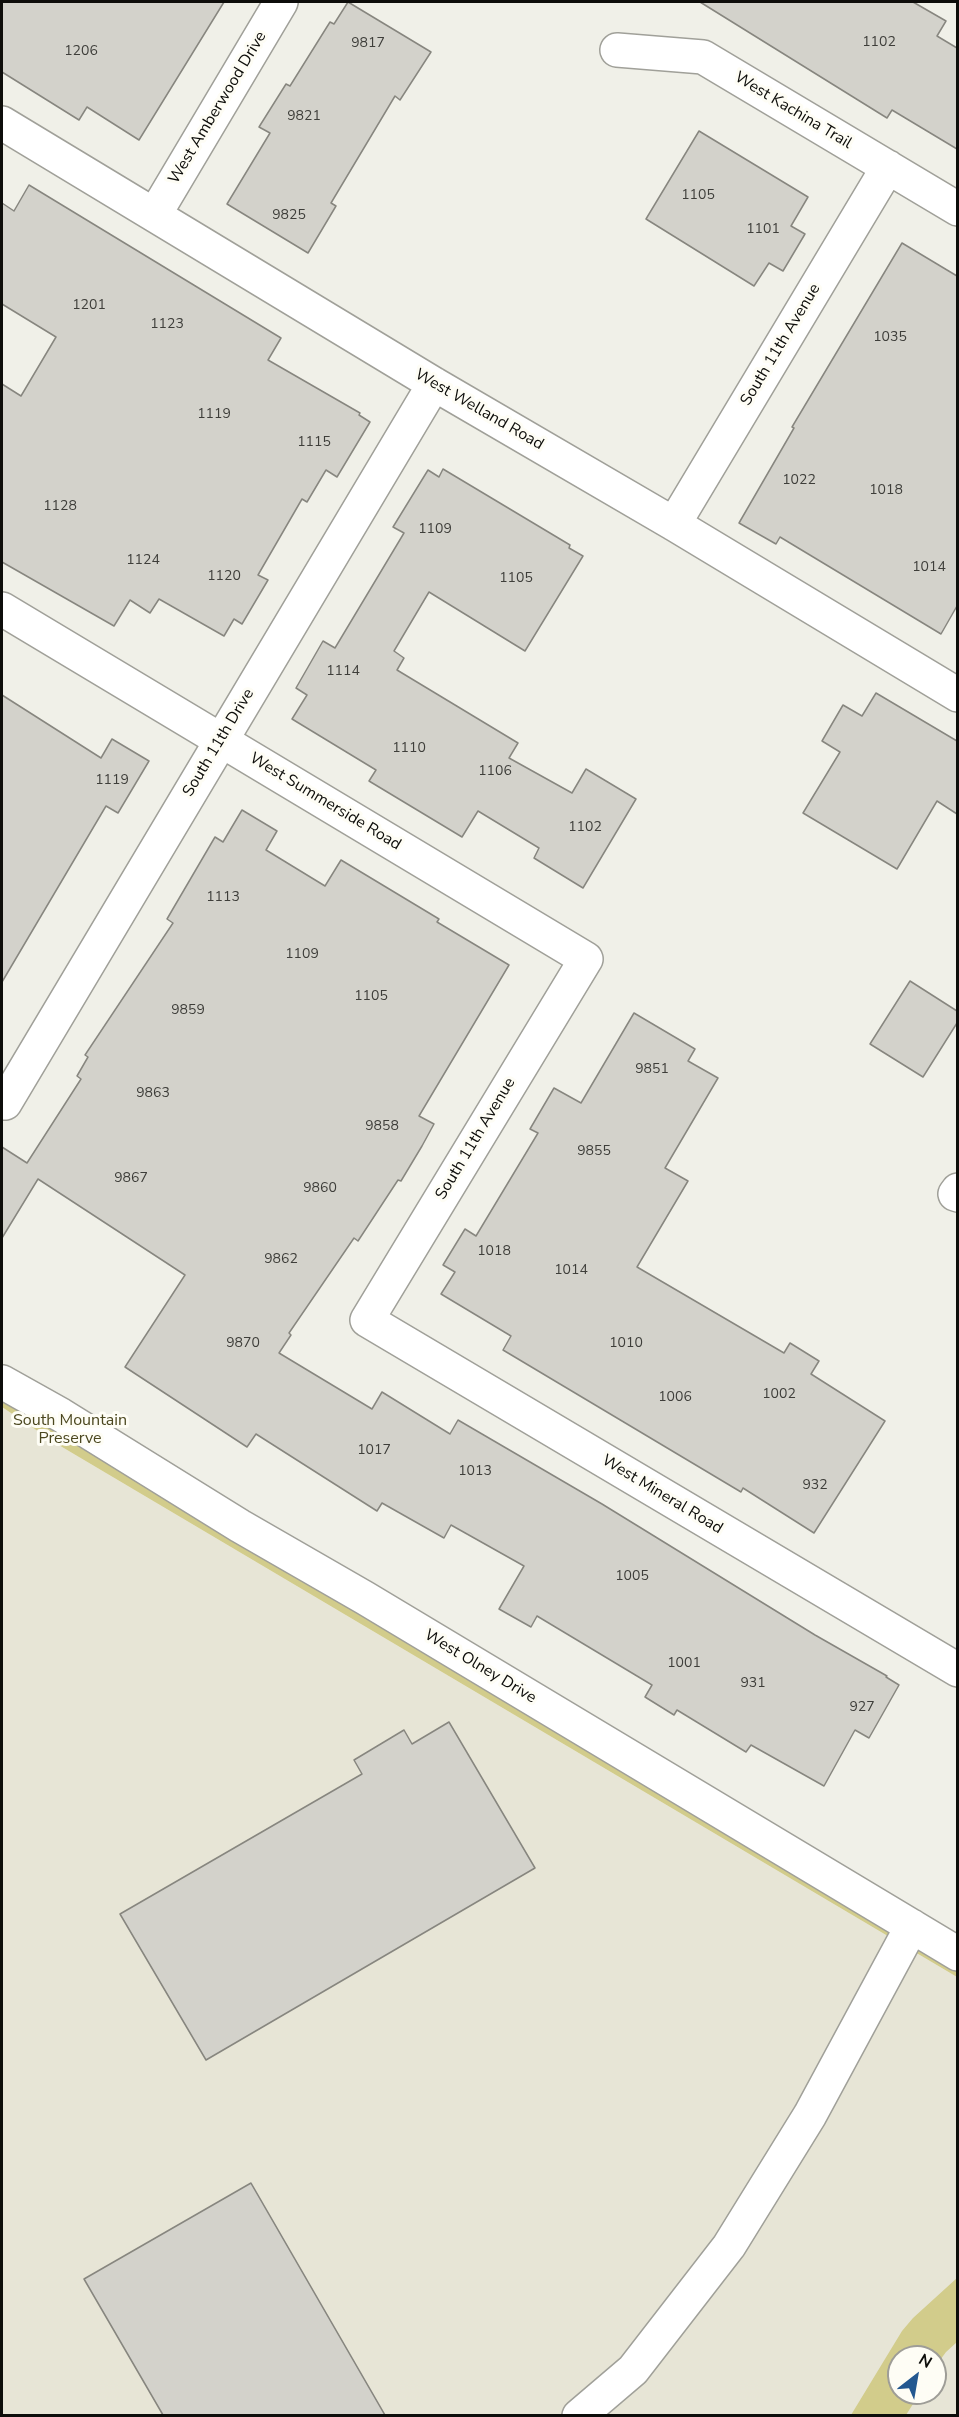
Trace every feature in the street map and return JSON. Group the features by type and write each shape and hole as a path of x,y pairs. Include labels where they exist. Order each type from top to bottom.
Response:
{"street":[{"name":"West Amberwood Drive","path":"155,214 281,2"},
{"name":"West Kachina Trail","path":"617,50 703,57 957,208"},
{"name":"West Welland Road","path":"2,123 434,384 674,524 957,695"},
{"name":"South 11th Avenue","path":"674,524 888,167"},
{"name":"South 11th Drive","path":"3,1102 434,384"},
{"name":"West Summerside Road","path":"2,609 586,959"},
{"name":"South 11th Avenue","path":"367,1320 586,959"},
{"name":"West Mineral Road","path":"367,1320 957,1670"},
{"name":"West Olney Drive","path":"2,1382 957,1954"},
{"path":"579,2415 633,2370 729,2246 810,2115 912,1926"}],"shaded area":[{"path":"2,1407 57,1444 957,1977 957,2415 2,2415"}],"green space":[{"name":"South Mountain Preserve","path":"2,1366 957,1953 957,1977 57,1444 2,1407"},
{"path":"957,2278 957,2342 947,2351 947,2345 894,2345 913,2318"},
{"path":"887,2356 887,2405 912,2405 906,2415 851,2415"}],"building":[{"path":"2,2 224,2 139,140 87,107 79,120 2,72"},
{"path":"348,2 431,52 400,100 395,96 331,203 336,206 308,253 227,204 270,133 259,127 286,84 290,86 330,22 334,24"},
{"path":"700,2 913,2 946,21 937,36 957,48 957,149 892,110 887,118"},
{"path":"699,131 808,197 791,226 805,234 783,271 769,263 754,286 646,219"},
{"path":"29,185 281,338 268,360 360,413 359,415 370,422 337,477 326,470 307,502 302,499 258,575 268,580 242,624 234,619 224,636 159,599 150,613 130,600 114,626 2,562 2,384 21,396 56,337 2,304 2,203 14,211"},
{"path":"902,243 957,276 957,606 941,634 780,537 776,544 739,523 794,428 792,427"},
{"path":"443,469 570,545 569,548 583,556 525,651 429,592 394,651 404,658 397,670 518,743 509,758 572,793 586,769 636,799 583,888 534,858 539,848 478,811 462,837 369,781 376,770 292,719 307,695 296,688 323,641 335,648 404,533 393,527 428,470 439,477"},
{"path":"876,693 957,741 957,814 937,801 897,869 803,813 840,752 822,741 843,705 862,716"},
{"path":"2,695 101,758 112,739 149,761 118,813 106,806 2,982"},
{"path":"242,810 277,831 266,850 325,886 341,860 439,919 437,922 509,965 419,1116 434,1124 422,1146 401,1181 398,1180 358,1241 354,1238 289,1333 291,1335 279,1353 372,1409 382,1392 450,1434 458,1420 602,1504 899,1685 869,1738 855,1730 824,1786 751,1745 746,1752 677,1710 674,1715 645,1697 652,1685 537,1616 531,1627 499,1609 524,1566 451,1525 444,1538 382,1503 377,1511 256,1434 247,1447 125,1367 185,1275 38,1179 2,1238 2,1147 27,1163 81,1079 77,1076 88,1057 85,1055 173,923 167,919 215,837 223,842"},
{"path":"910,981 957,1011 957,1023 923,1077 870,1044"},
{"path":"634,1013 695,1049 688,1061 718,1078 665,1168 688,1181 637,1267 784,1353 790,1343 819,1361 811,1374 885,1421 814,1533 743,1488 741,1492 503,1350 511,1336 441,1294 455,1272 443,1265 465,1229 476,1236 538,1133 530,1129 554,1088 581,1103"},
{"path":"449,1722 535,1868 206,2060 120,1914 362,1774 354,1760 404,1730 412,1744"},
{"path":"251,2183 385,2415 163,2415 84,2279"}]}
